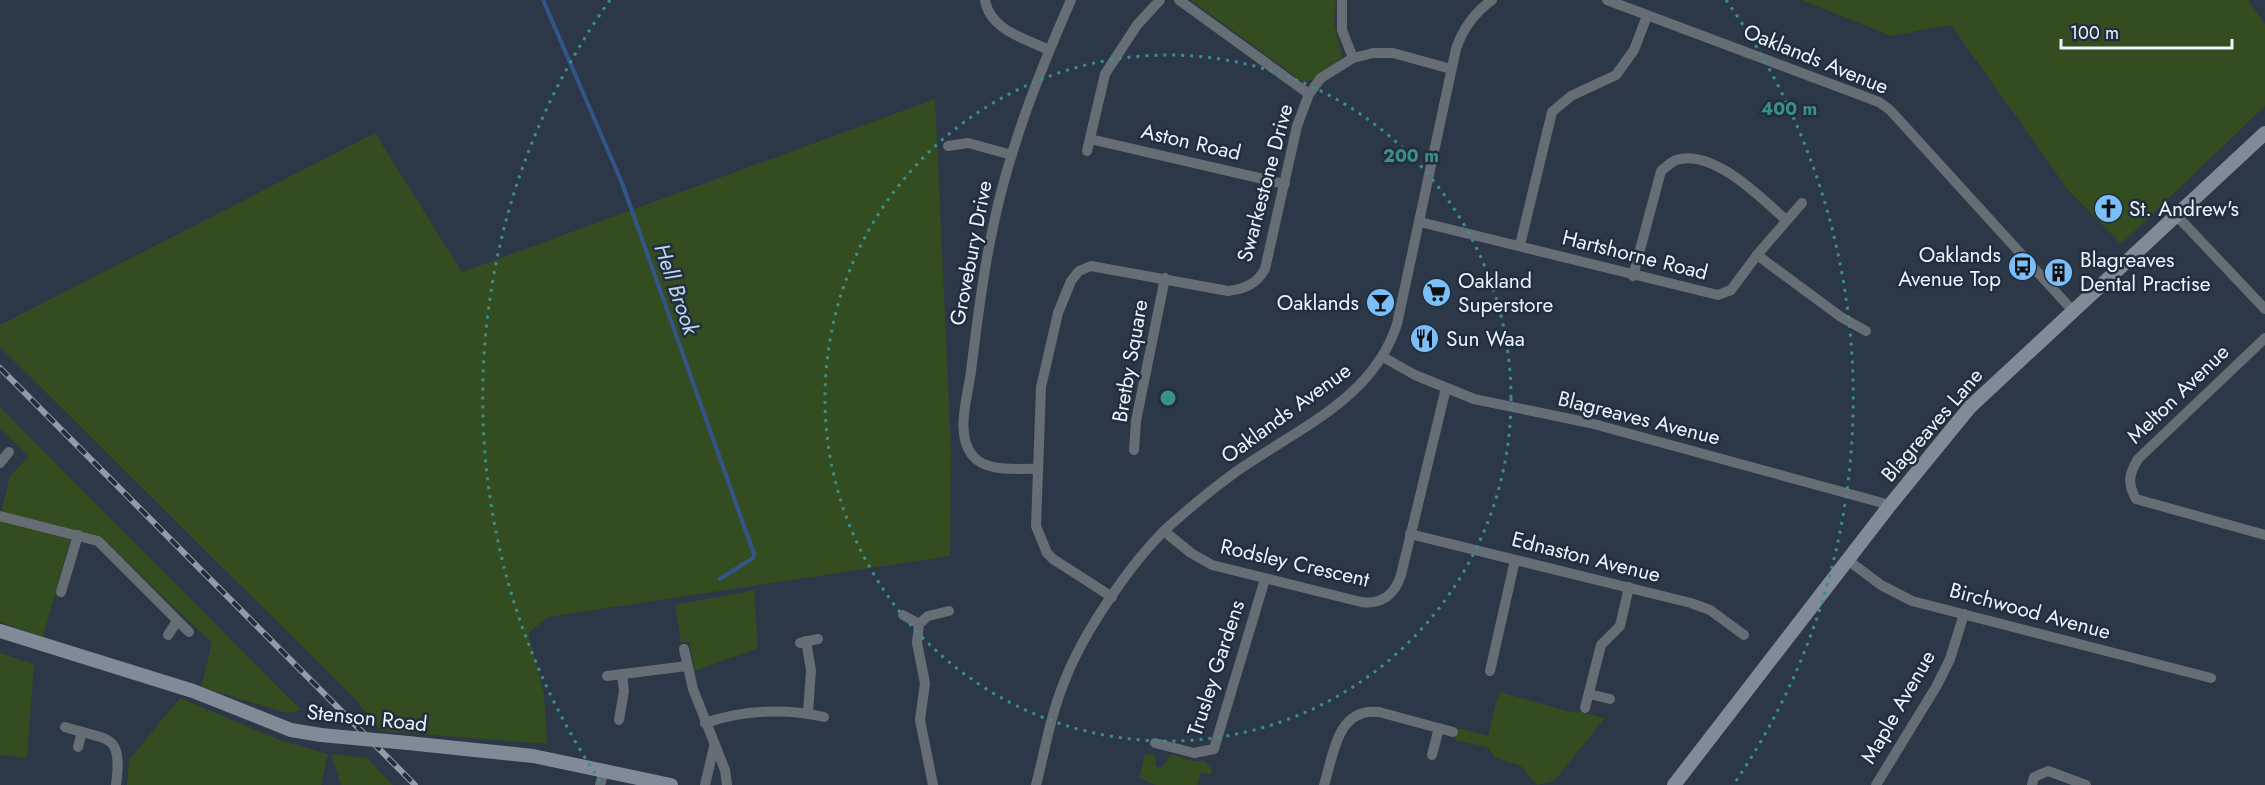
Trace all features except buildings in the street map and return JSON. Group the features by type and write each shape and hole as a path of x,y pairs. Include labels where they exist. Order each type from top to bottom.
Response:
{"street":[{"path":"985,0 987,12 995,24 1049,50"},
{"name":"Grovebury Drive","path":"1037,469 998,468 980,462 972,455 965,434 965,409 987,257 1012,155 1049,50 1071,0"},
{"path":"1087,151 1105,74 1137,25 1160,0"},
{"path":"1179,0 1309,94"},
{"path":"1342,0 1342,30 1353,58"},
{"name":"Oaklands Avenue","path":"1036,785 1064,681 1078,651 1112,597 1164,531 1235,472 1348,398 1369,377 1383,357 1397,324 1451,69 1462,33 1471,20 1492,0"},
{"name":"Oaklands Avenue","path":"1607,0 1879,102 1890,110 2073,311"},
{"path":"1520,246 1552,112 1571,96 1616,75 1634,50 1647,16"},
{"name":"Swarkestone Drive","path":"1112,597 1047,553 1036,526 1041,387 1058,313 1071,281 1079,271 1091,266 1228,291 1250,285 1260,277 1265,269 1297,126 1309,94 1321,78 1353,58 1373,53 1393,53 1451,69"},
{"name":"Blagreaves Lane","path":"1674,785 1890,505 1970,407 2265,134"},
{"name":"Aston Road","path":"1090,139 1285,184"},
{"path":"948,146 968,143 1012,155"},
{"path":"1632,276 1662,171 1674,161 1689,158 1723,168 1748,186 1786,220"},
{"name":"Hartshorne Road","path":"1420,222 1632,276 1718,295 1731,290 1757,255 1802,203"},
{"path":"2177,216 2265,309"},
{"path":"1757,255 1841,317 1866,331"},
{"name":"Bretby Square","path":"1134,450 1136,421 1165,278"},
{"name":"Melton Avenue","path":"2265,338 2138,459 2130,472 2129,486 2136,499 2265,535"},
{"name":"Blagreaves Avenue","path":"1383,357 1446,388 1509,407 1590,423 1890,505"},
{"name":"Rodsley Crescent","path":"1164,531 1212,565 1361,602 1378,601 1396,589 1446,388"},
{"path":"0,463 9,452"},
{"path":"0,516 98,541 107,547 189,632"},
{"name":"Ednaston Avenue","path":"1410,534 1629,587 1710,610 1744,635"},
{"path":"62,592 78,535"},
{"path":"1490,670 1515,560"},
{"name":"Birchwood Avenue","path":"1849,561 1881,585 1912,601 2211,678"},
{"name":"Trusley Gardens","path":"1155,743 1194,753 1214,749 1265,579"},
{"path":"1585,708 1601,645 1620,626 1629,587"},
{"path":"919,624 938,612 949,611"},
{"name":"Maple Avenue","path":"1876,785 1936,687 1950,659 1964,614"},
{"path":"903,615 919,624"},
{"path":"168,635 177,621"},
{"path":"919,624 917,643 925,683 920,720 933,785"},
{"name":"Stenson Road","path":"0,630 193,691 291,730 533,756 671,785"},
{"path":"808,713 811,670 803,642 818,639"},
{"path":"684,649 705,723 725,770 727,785"},
{"path":"607,676 687,666"},
{"path":"619,720 624,691 622,674"},
{"path":"1589,694 1610,699"},
{"path":"1324,785 1340,734 1345,723 1356,714 1369,711 1379,712 1453,732"},
{"path":"705,723 736,714 808,713 824,717"},
{"path":"65,727 107,738 116,746 120,761 116,785"},
{"path":"1432,755 1439,728"},
{"path":"78,747 82,732"},
{"path":"705,785 714,746"},
{"path":"600,785 604,771"},
{"path":"2032,785 2034,777 2049,771 2086,785"}],"green space":[{"path":"1191,0 1336,0 1334,21 1342,57 1314,79 1303,82"},
{"path":"1801,0 2248,0 2265,24 2265,106 2121,244 2068,190 1951,25 1891,36"},
{"path":"935,99 951,448 950,556 548,617 528,633 544,693 547,744 381,731 356,700 0,347 0,325 375,133 462,272"},
{"path":"0,407 301,710 287,713 201,687 212,643 101,538 73,530 43,637 0,622 0,517 10,476 29,456 0,429"},
{"path":"754,590 758,648 695,671 689,642 681,642 675,605"},
{"path":"0,653 34,664 27,758 0,755"},
{"path":"1501,692 1573,713 1577,711 1605,718 1554,781 1537,785 1521,766 1495,758 1487,747 1455,740 1458,728 1488,736 1497,698"},
{"path":"180,698 280,740 328,754 321,785 127,785 129,760"},
{"path":"331,754 367,758 393,785 341,785"},
{"path":"1145,754 1155,755 1156,767 1162,767 1171,754 1191,761 1204,761 1212,769 1211,775 1201,772 1197,785 1156,785 1139,778"}],"waterway":[{"name":"Hell Brook","path":"543,0 622,183 754,554 753,558 720,579"}],"railway":[{"path":"0,368 415,785"}],"place":[{"name":"St. Andrew's","path":"2108,209"},
{"name":"Oaklands Avenue Top","path":"2022,267"},
{"name":"Blagreaves Dental Practise","path":"2059,272"},
{"name":"Oakland Superstore","path":"1437,293"},
{"name":"Oaklands","path":"1380,303"},
{"name":"Sun Waa","path":"1425,339"}]}
